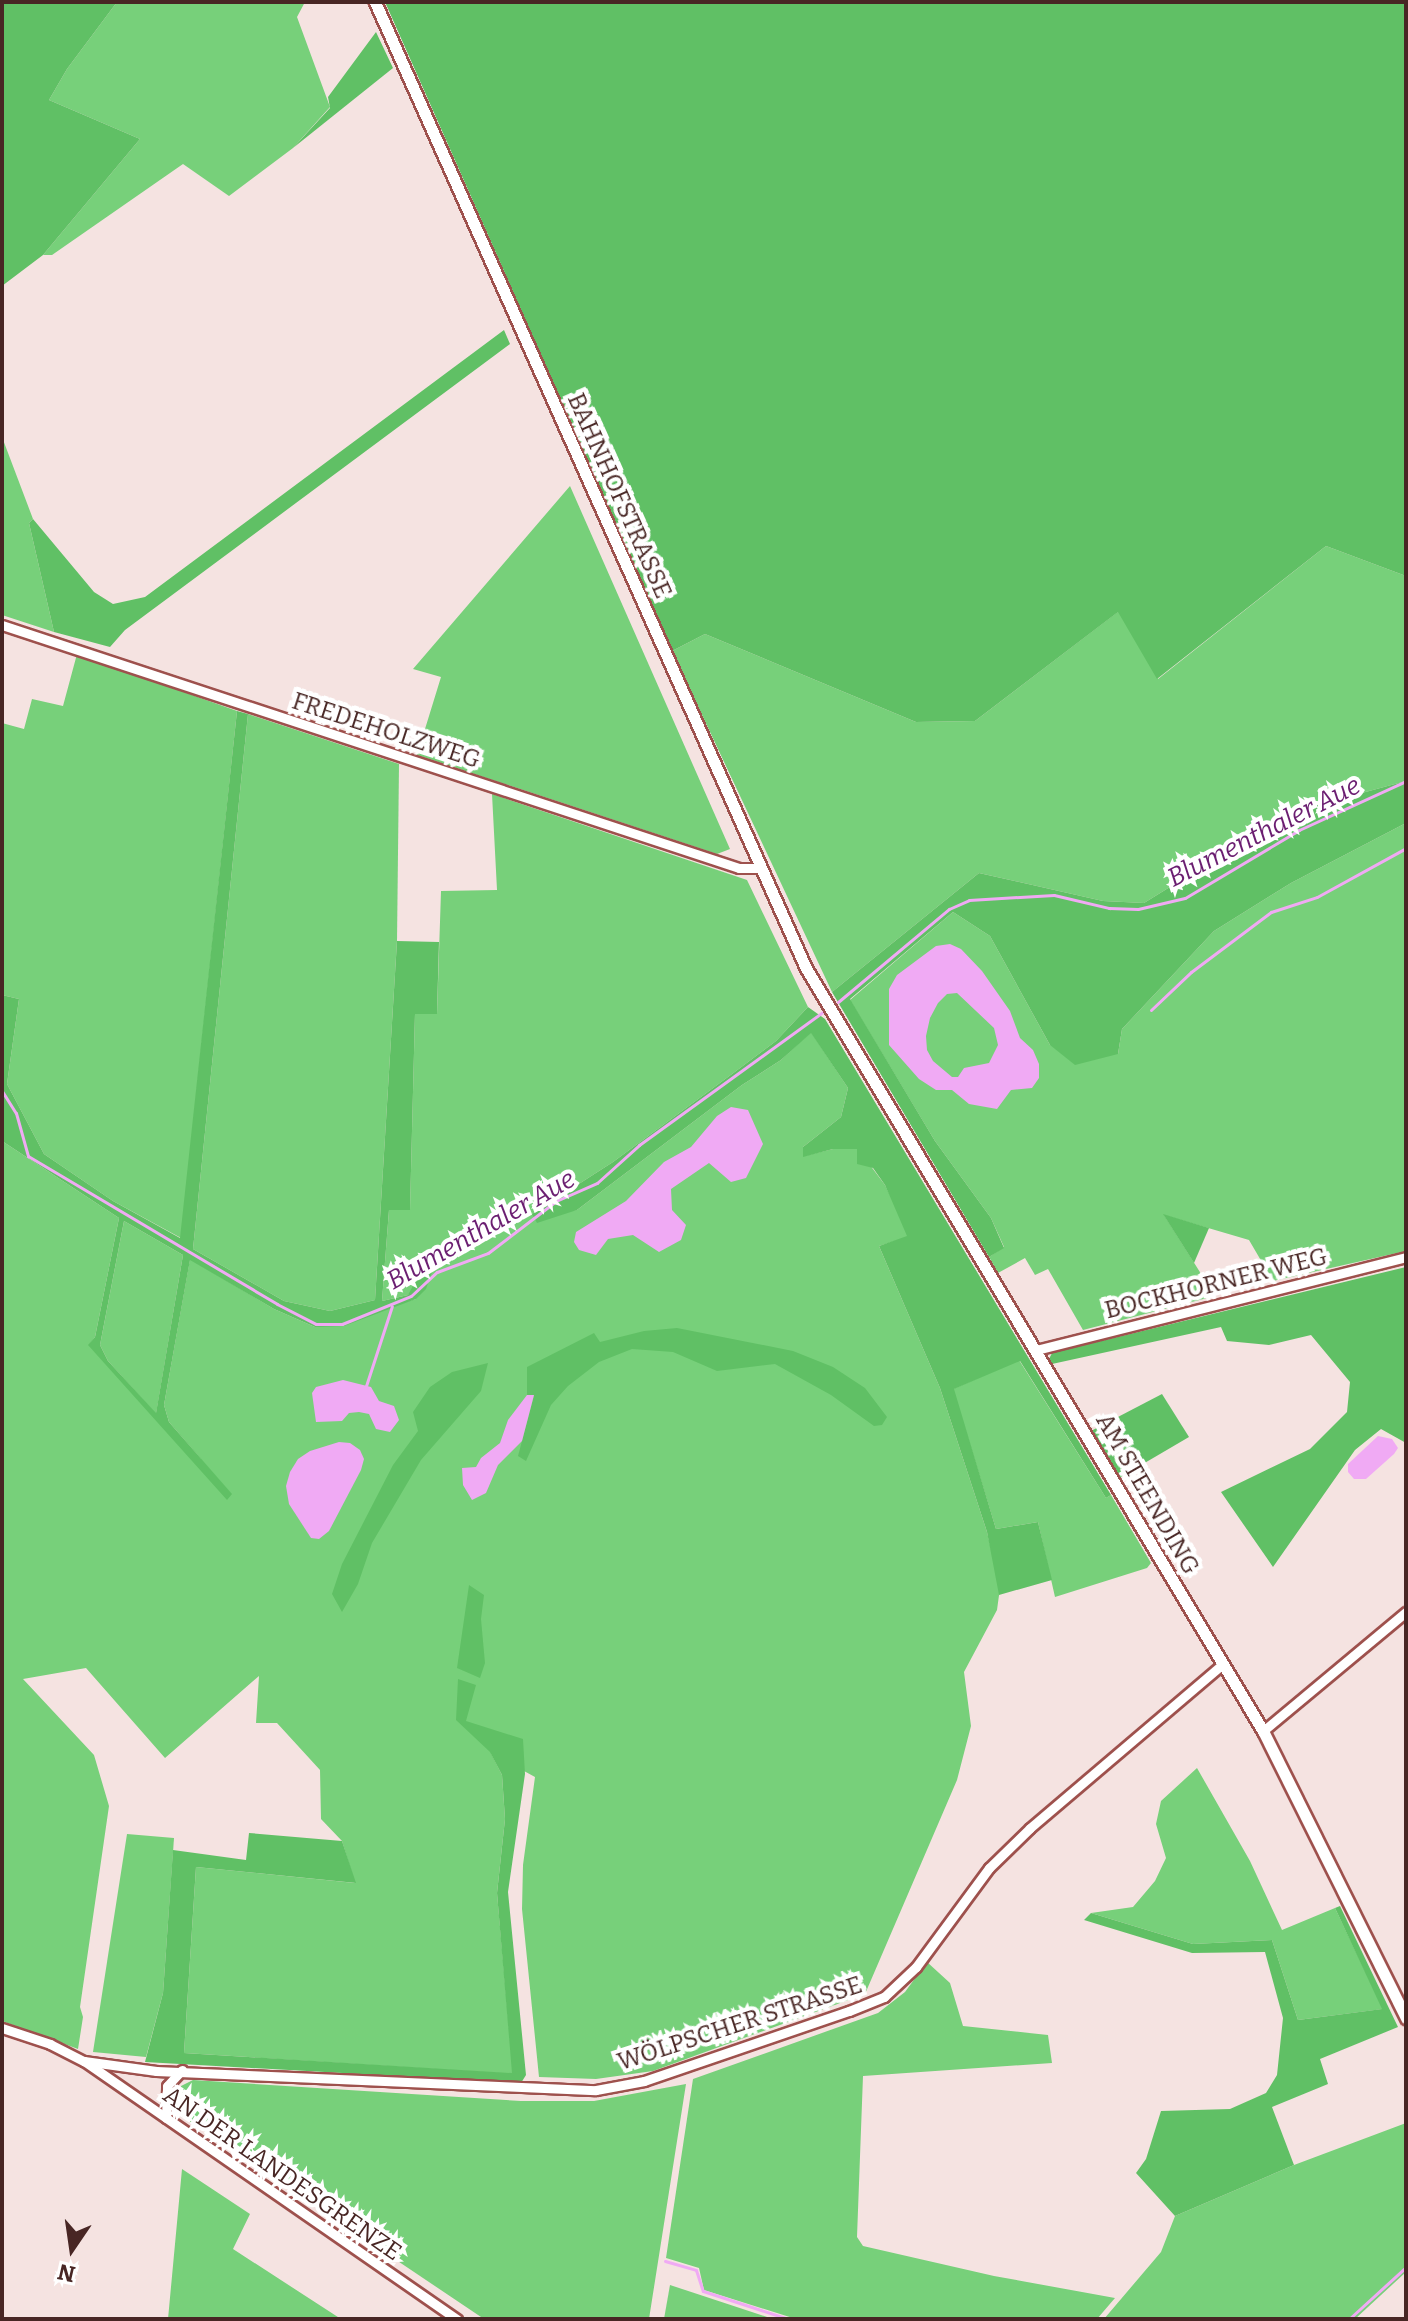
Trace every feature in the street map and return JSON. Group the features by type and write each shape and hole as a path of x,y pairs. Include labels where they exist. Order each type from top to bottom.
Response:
{"street":[{"name":"BAHNHOFSTRASSE","path":"375,2 759,868 827,1005"},
{"name":"FREDEHOLZWEG","path":"2,625 739,868 759,868"},
{"name":"AM STEENDING","path":"827,1005 1263,1731 1406,2018"},
{"name":"BOCKHORNER WEG","path":"1036,1350 1406,1257"},
{"path":"1263,1731 1406,1612"},
{"name":"WÖLPSCHER STRASSE","path":"84,2061 131,2069 596,2090 644,2081 849,2011 884,1997 916,1967 989,1868 1009,1848 1223,1664"},
{"path":"2,2028 50,2044 84,2061"},
{"name":"AN DER LANDESGRENZE","path":"84,2061 457,2319"},
{"path":"166,2118 167,2086 182,2070"}],"green space":[{"path":"2,2 117,2 67,69 49,100 140,139 43,255 2,286"},
{"path":"117,2 305,2 297,17 330,107 293,148 229,196 183,164 52,255 43,255 140,139 49,100 67,69"},
{"path":"385,2 1406,2 1406,576 1326,546 1157,679 1118,612 975,721 916,722 705,634 672,651"},
{"path":"376,32 393,68 293,148 330,108 328,97"},
{"path":"504,330 510,344 125,630 110,647 54,632 29,523 33,519 94,592 113,604 145,597"},
{"path":"2,437 33,519 29,523 54,632 2,615"},
{"path":"570,486 730,849 717,854 417,755 441,677 413,669"},
{"path":"1326,546 1406,576 1406,781 1314,806 1228,859 1199,869 1144,903 1103,901 979,873 832,992 672,651 705,634 916,722 975,721 1119,611 1158,679"},
{"path":"77,654 237,711 181,1238 113,1201 44,1154 7,1084 19,999 2,995 2,723 24,729 32,699 63,706"},
{"path":"237,711 248,714 193,1249 284,1301 330,1311 375,1300 397,941 439,942 437,1014 415,1014 410,1210 389,1210 382,1301 408,1295 425,1264 436,1261 426,1289 416,1299 344,1326 315,1327 274,1309 190,1260 164,1405 169,1422 232,1494 227,1500 88,1345 95,1337 119,1218 2,1141 2,995 19,999 7,1084 44,1154 113,1201 180,1238","holes":["124,1221 183,1255 156,1413 108,1361 100,1345"]},
{"path":"248,714 399,764 397,941 375,1300 330,1311 284,1301 193,1249"},
{"path":"1406,781 1406,823 1291,883 1214,931 1122,1029 1118,1054 1075,1065 1050,1045 990,936 953,912 850,999 935,1141 991,1218 1004,1248 989,1257 832,992 979,873 1103,901 1144,903 1199,869 1228,859 1314,806"},
{"path":"492,794 747,880 808,1007 776,1041 732,1074 613,1162 532,1214 577,1210 742,1085 781,1060 811,1032 848,1088 841,1117 803,1147 804,1156 833,1149 858,1149 885,1185 902,1219 908,1237 879,1246 940,1388 987,1532 1000,1588 997,1610 964,1672 971,1726 957,1780 865,1994 653,2071 596,2079 539,2077 522,1909 523,1865 535,1777 491,1753 502,1775 505,1819 497,1893 513,2074 184,2053 196,1867 355,1883 342,1841 321,1819 320,1770 277,1723 256,1723 259,1676 165,1758 86,1668 23,1679 94,1755 109,1806 80,2007 83,2017 78,2049 2,2021 2,1141 119,1218 95,1337 89,1345 197,1465 201,1459 169,1422 164,1405 190,1259 274,1309 315,1327 416,1299 418,1274 408,1295 382,1301 389,1210 410,1210 415,1014 437,1014 441,891 497,890"},
{"path":"1406,823 1406,1251 1273,1281 1249,1240 1164,1215 1215,1296 1083,1330 1048,1269 1035,1275 1025,1258 998,1273 989,1257 1004,1247 991,1218 935,1141 850,1000 953,912 990,936 1050,1045 1118,1054 1122,1029 1214,931 1291,883"},
{"path":"808,1007 825,1019 1111,1495 1106,1498 1020,1361 954,1389 996,1529 1038,1522 1052,1580 999,1595 987,1532 940,1388 879,1246 907,1236 885,1185 873,1168 857,1164 857,1149 833,1149 803,1157 803,1147 841,1117 848,1088 811,1033 781,1060 742,1085 577,1210 537,1223 532,1214 613,1162 776,1041"},
{"path":"1163,1214 1209,1228 1194,1263"},
{"path":"124,1221 183,1255 156,1414 108,1361 100,1345"},
{"path":"1406,1267 1406,1443 1381,1429 1355,1450 1273,1567 1221,1492 1310,1449 1347,1412 1350,1382 1311,1335 1269,1345 1227,1341 1221,1327 1052,1364 1049,1359 1052,1353"},
{"path":"677,1328 793,1351 833,1367 865,1388 887,1417 882,1425 874,1426 831,1395 775,1364 717,1371 673,1352 632,1349 599,1362 568,1386 551,1405 526,1461 518,1456 534,1396 527,1395 527,1367 594,1333 600,1342 644,1331"},
{"path":"1019,1360 1106,1498 1111,1495 1151,1563 1147,1568 1055,1597 1038,1522 996,1529 953,1389"},
{"path":"488,1363 481,1391 421,1460 372,1543 358,1584 342,1612 332,1594 342,1564 393,1465 418,1431 413,1412 430,1387 452,1372"},
{"path":"1162,1394 1189,1437 1119,1478 1091,1431"},
{"path":"469,1585 484,1595 481,1619 485,1663 480,1678 457,1668"},
{"path":"458,1679 476,1685 466,1721 523,1739 525,1774 508,1892 526,2075 521,2083 145,2062 163,1993 173,1850 246,1860 249,1833 342,1841 356,1883 196,1867 184,2053 512,2073 497,1893 505,1819 502,1775 490,1752 456,1720"},
{"path":"1197,1768 1250,1861 1282,1930 1335,1908 1383,2009 1298,2020 1272,1940 1193,1944 1091,1913 1133,1907 1155,1881 1166,1858 1156,1824 1161,1801"},
{"path":"127,1834 174,1838 163,1993 146,2057 93,2052"},
{"path":"1340,1906 1398,2027 1320,2059 1328,2084 1272,2107 1294,2165 1175,2216 1136,2173 1146,2159 1161,2111 1230,2109 1266,2093 1277,2075 1283,2018 1265,1952 1192,1953 1084,1920 1091,1913 1193,1944 1272,1940 1298,2020 1382,2009 1335,1908"},
{"path":"927,1962 950,1983 963,2026 1048,2035 1052,2063 863,2076 857,2237 863,2246 994,2276 1115,2298 1097,2319 796,2319 704,2290 699,2268 666,2258 693,2079 878,2013 905,1992"},
{"path":"193,2080 521,2101 594,2101 686,2084 649,2319 484,2319 179,2114 181,2086"},
{"path":"1406,2123 1406,2272 1355,2319 1104,2319 1161,2252 1175,2216 1294,2165"},
{"path":"182,2169 250,2214 233,2249 341,2319 168,2319"},
{"path":"670,2285 773,2319 664,2319"}],"shaded area":[{"path":"950,944 961,949 982,971 1010,1011 1020,1038 1033,1050 1039,1064 1039,1078 1032,1088 1011,1090 997,1109 969,1104 952,1090 936,1090 919,1079 889,1045 889,989 897,975 936,946","holes":["957,993 994,1028 998,1045 989,1063 964,1068 958,1077 952,1077 933,1061 927,1050 930,1018 947,994"]},
{"path":"731,1107 748,1110 763,1144 746,1178 731,1182 709,1163 671,1189 672,1210 686,1225 681,1240 659,1252 633,1235 608,1239 596,1255 579,1250 574,1242 576,1232 626,1201 664,1162 691,1147 717,1116"},
{"path":"343,1380 371,1387 379,1401 394,1406 399,1420 390,1432 376,1429 369,1414 359,1412 349,1413 342,1421 316,1422 312,1393 316,1387"},
{"path":"527,1395 534,1395 522,1441 498,1465 486,1493 472,1500 463,1485 462,1468 476,1467 481,1458 500,1443 508,1420"},
{"path":"1378,1436 1392,1439 1398,1448 1366,1479 1354,1479 1348,1472 1348,1464"},
{"path":"339,1442 350,1443 360,1450 364,1459 361,1470 329,1531 319,1539 311,1538 289,1504 286,1486 290,1472 298,1459 310,1451"}],"waterway":[{"name":"Blumenthaler Aue","path":"838,1002 949,909 969,900 1054,895 1109,908 1138,909 1185,898 1299,830 1406,781"},
{"path":"1151,1010 1191,972 1271,912 1317,897 1406,848"},
{"name":"Blumenthaler Aue","path":"2,1091 16,1113 28,1156 277,1304 316,1324 342,1324 411,1296 437,1272 488,1253 556,1201 597,1183 639,1145 823,1012"},
{"path":"365,1389 392,1306"},
{"path":"665,2261 696,2270 703,2291 788,2319"},
{"path":"1349,2319 1406,2267"}]}
